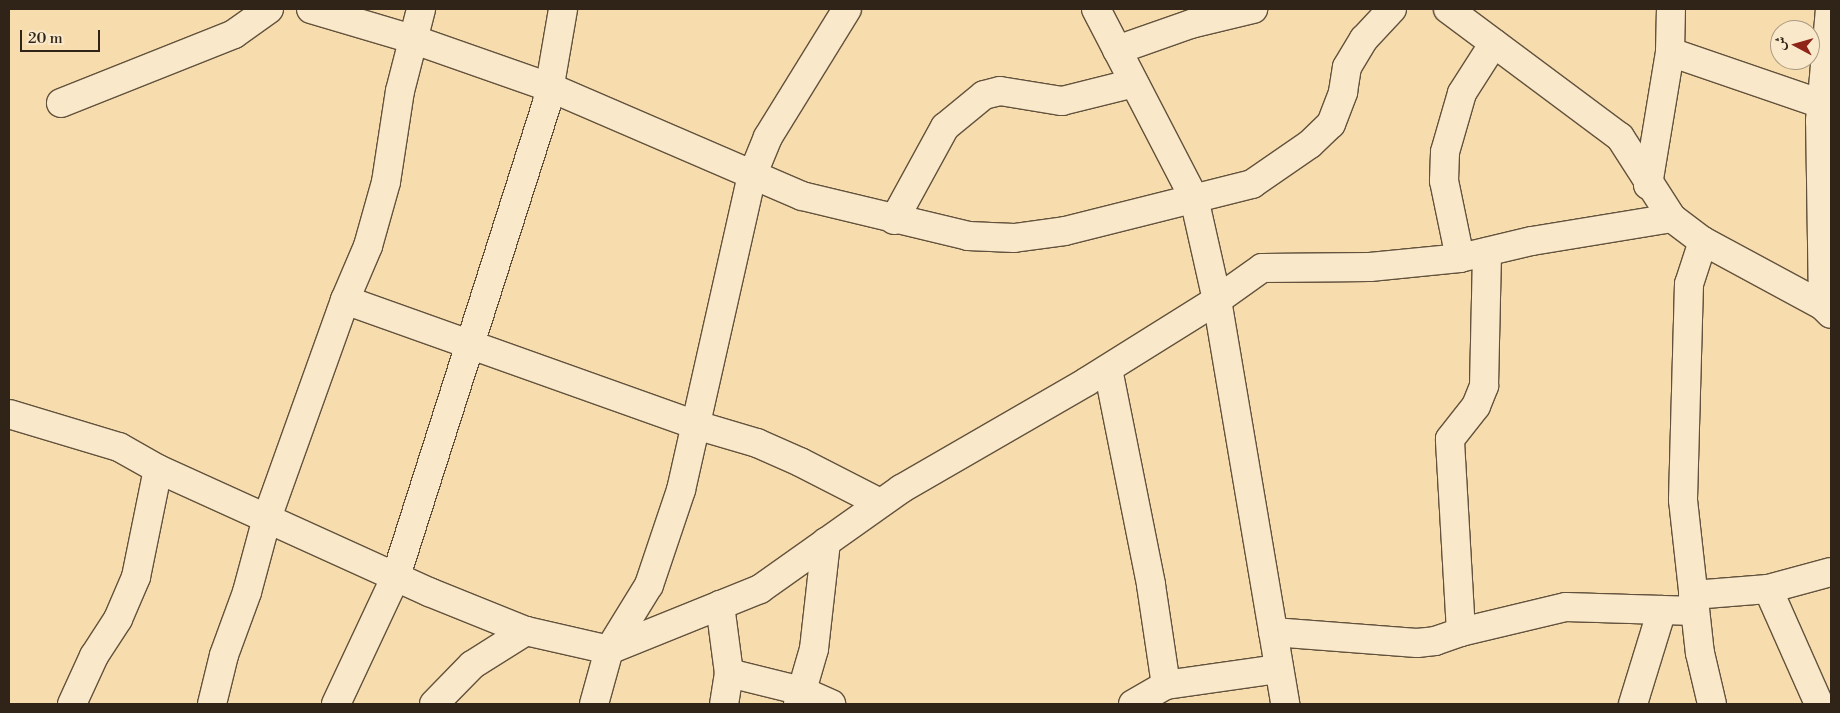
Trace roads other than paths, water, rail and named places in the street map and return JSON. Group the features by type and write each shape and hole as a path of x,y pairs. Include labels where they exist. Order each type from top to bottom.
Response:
{"street":[{"path":"61,103 234,34 268,9"},
{"path":"311,9 412,39 549,87 802,196 894,220 968,236 1014,238 1065,231 1252,184 1310,144 1331,124 1343,92 1347,67 1364,38 1392,9"},
{"path":"212,704 224,655 246,592 267,518 345,300 368,246 386,182 400,91 421,9"},
{"path":"336,704 396,576 468,345 547,102 563,9"},
{"path":"594,704 609,650 649,585 681,490 752,176 768,137 847,9"},
{"path":"1096,9 1194,198 1218,300 1285,704"},
{"path":"1117,50 1190,24 1254,9"},
{"path":"1448,9 1620,137 1635,157 1648,185 1672,218 1703,241 1827,310 1824,116 1830,9"},
{"path":"1648,185 1670,52 1672,9"},
{"path":"1460,258 1444,181 1444,152 1462,92 1494,42"},
{"path":"1670,52 1824,116"},
{"path":"894,220 945,127 984,95 1000,91 1062,101 1134,83"},
{"path":"9,414 119,447 158,469 396,576 526,631 609,650 760,589 880,504 1108,369 1218,300 1262,268 1370,267 1460,258 1672,218"},
{"path":"1703,241 1689,284 1683,500 1694,603 1712,704"},
{"path":"1461,632 1450,439 1476,406 1484,386 1487,252"},
{"path":"345,300 696,425 757,443 800,462 880,504"},
{"path":"1108,369 1151,585 1151,696 1280,669"},
{"path":"72,704 94,656 118,619 136,577 158,469"},
{"path":"800,698 814,650 826,542"},
{"path":"1273,632 1399,644 1435,641 1461,632 1566,607 1662,610 1768,589 1831,572"},
{"path":"1768,589 1819,704"},
{"path":"720,605 728,673 724,704"},
{"path":"1633,704 1662,610"},
{"path":"434,704 472,665 526,631"},
{"path":"728,673 800,698 831,704"}]}
